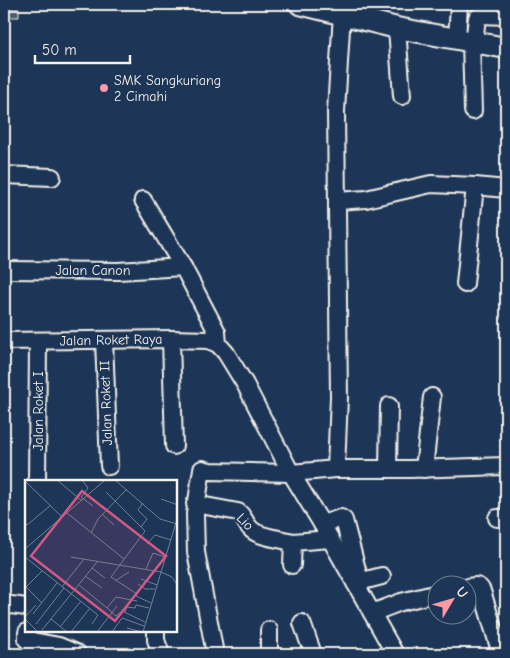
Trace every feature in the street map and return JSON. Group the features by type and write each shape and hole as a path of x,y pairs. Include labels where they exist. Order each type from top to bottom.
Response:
{"main road":[{"path":"302,4 397,28 506,48"}],"street":[{"path":"459,4 473,111"},
{"path":"336,469 339,397 336,111 342,13"},
{"path":"464,40 475,34 476,18 481,15 506,16"},
{"path":"397,28 402,96"},
{"path":"4,175 52,176"},
{"path":"337,201 366,199 431,184 506,189"},
{"path":"465,284 474,186"},
{"path":"143,200 218,332 218,344 226,353 245,384 291,472 330,539 358,582 394,654"},
{"name":"Jalan Canon","path":"4,270 118,271 183,268"},
{"name":"Jalan Roket II","path":"104,340 109,466"},
{"path":"171,340 174,446"},
{"name":"Jalan Roket Raya","path":"4,341 208,340 218,344"},
{"name":"Jalan Roket I","path":"38,341 38,480"},
{"path":"424,469 432,396"},
{"path":"388,469 389,406"},
{"path":"215,654 196,552 194,514 202,469 210,471 291,472 336,469 424,469 506,466"},
{"name":"Lio","path":"195,504 238,512 245,518 248,527 263,536 293,542 330,539"},
{"path":"322,524 341,518 344,520 358,582"},
{"path":"292,565 293,542"},
{"path":"358,582 382,576"},
{"path":"478,586 482,591 501,654"},
{"path":"372,613 401,602 428,595"},
{"path":"4,604 25,606"},
{"path":"302,623 313,654"},
{"path":"269,630 269,654"},
{"path":"27,633 27,640 59,646 78,654"},
{"path":"156,633 156,640 161,654"}],"building":[{"path":"4,8 19,8 19,17 8,17 9,37 4,37"}],"place":[{"name":"SMK Sangkuriang 2 Cimahi","path":"104,88"}]}
